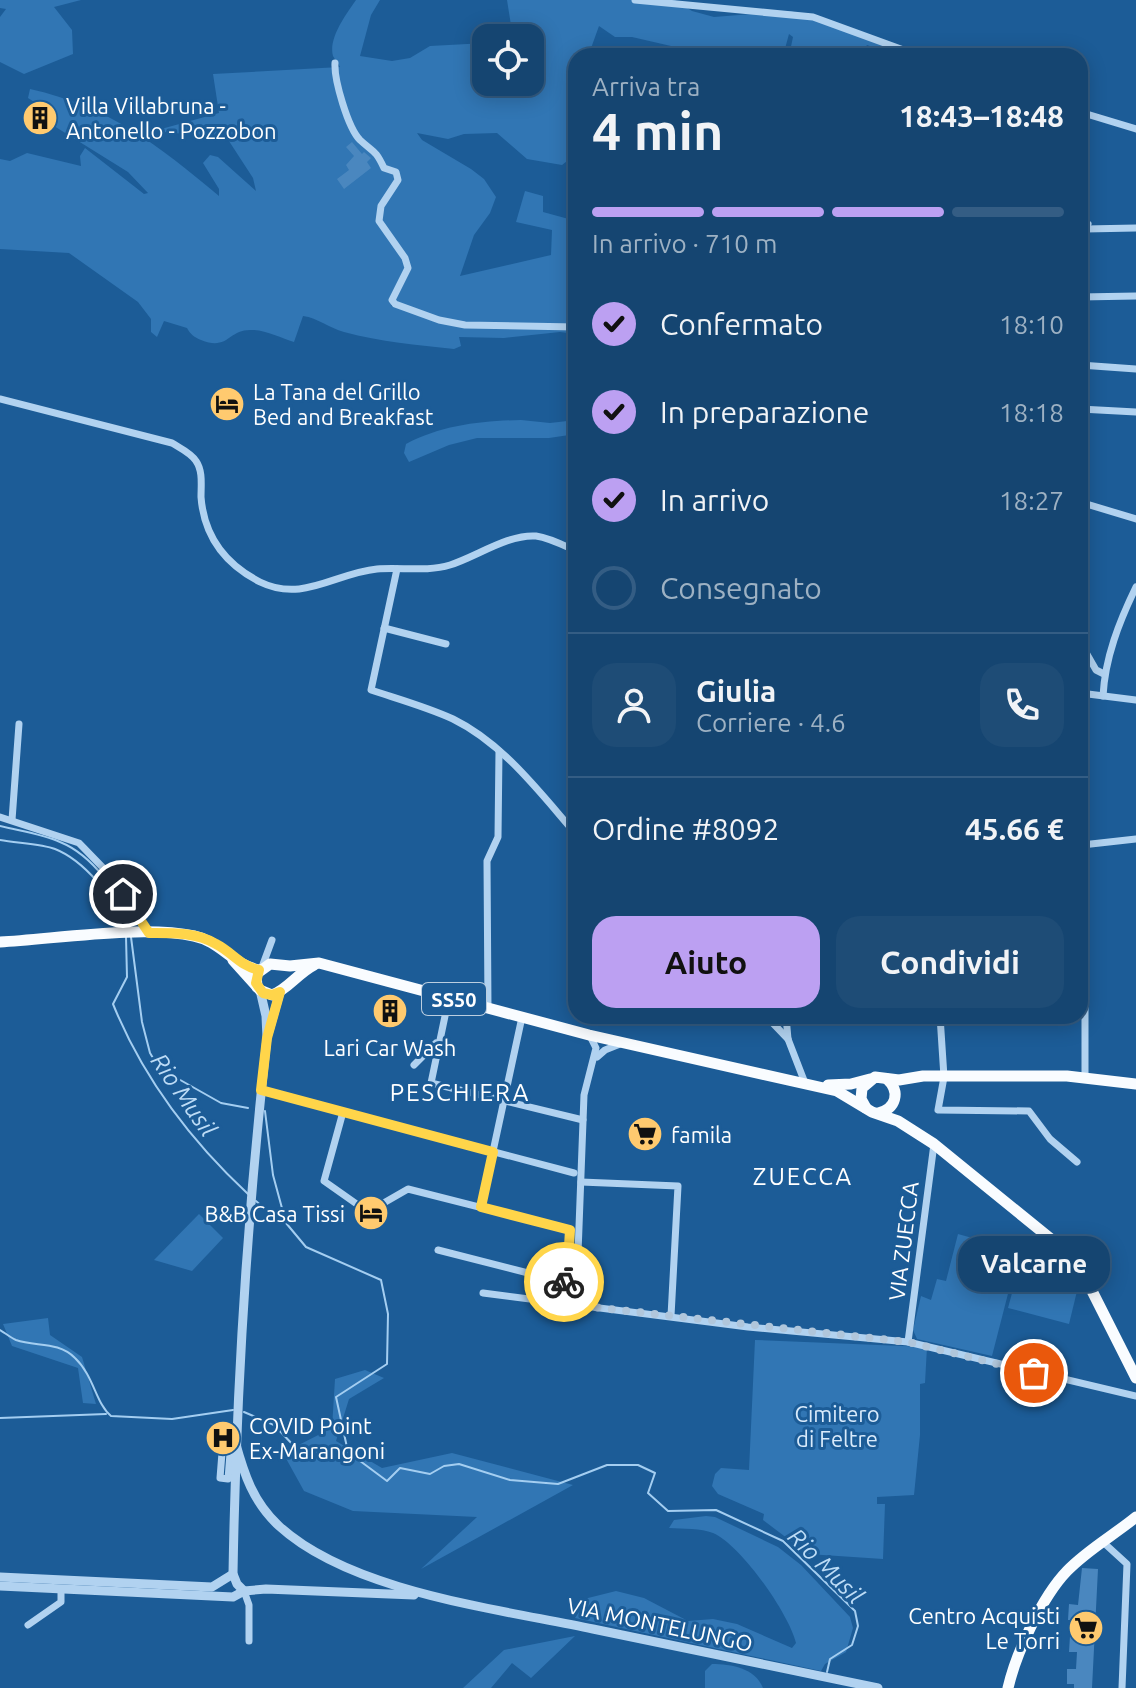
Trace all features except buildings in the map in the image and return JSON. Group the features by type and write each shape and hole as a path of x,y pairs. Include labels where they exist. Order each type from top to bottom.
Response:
{"main road":[{"path":"0,942 144,933 198,937 260,968 255,978 258,989"},
{"path":"231,956 242,973 267,995 283,988 297,974 319,963"},
{"name":"SS50","path":"260,968 319,963 589,1035 805,1083"},
{"path":"277,965 286,974 283,988"},
{"path":"872,1111 888,1110 913,1081 938,1077"},
{"path":"805,1083 841,1085 881,1078 938,1077 1085,1078 1136,1084"},
{"path":"881,1078 895,1089 899,1116 906,1126"},
{"path":"872,1111 861,1099 862,1088 881,1078"},
{"path":"805,1083 837,1091 934,1144 1074,1258 1136,1378"},
{"path":"1008,1688 1051,1591 1078,1561 1136,1517"}],"street":[{"path":"635,0 813,17 898,48"},
{"path":"335,63 334,80 358,139 374,148 384,168 396,172 398,180 381,206 379,221 405,258 408,268 392,300 395,304 439,320 465,325 568,327"},
{"path":"1088,114 1136,129"},
{"path":"1088,232 1136,228"},
{"path":"1088,297 1136,296"},
{"path":"1088,366 1136,369"},
{"path":"0,399 172,443 185,451 196,460 200,472 204,518 216,546 237,568 284,591 311,589 355,574 448,566 529,536 568,548"},
{"path":"1088,409 1136,412"},
{"path":"1088,504 1136,519"},
{"path":"397,569 371,690 454,720 499,751 568,825"},
{"path":"1103,696 1104,674 1136,587"},
{"path":"384,628 446,644"},
{"path":"1088,656 1096,670 1104,674"},
{"path":"1088,694 1136,700"},
{"path":"12,820 19,724"},
{"path":"488,1008 487,861 498,837 499,751"},
{"path":"0,817 79,843 110,875 144,933"},
{"path":"1088,844 1136,839"},
{"path":"260,968 272,940 277,965"},
{"path":"267,1038 283,988"},
{"path":"258,989 266,1016 267,1038"},
{"path":"449,997 429,1081 583,1120"},
{"path":"481,1207 522,1017"},
{"path":"774,1024 788,1039"},
{"path":"787,1024 788,1039 805,1083"},
{"path":"940,1024 938,1110 1029,1111 1050,1139 1077,1162"},
{"path":"1084,1024 1085,1078"},
{"path":"576,1306 585,1086 596,1051 595,1042 589,1035"},
{"name":"VIA MONTELUNGO","path":"267,1038 250,1183 233,1441 240,1480 279,1526 302,1543 354,1570 433,1596 878,1688"},
{"path":"414,1065 438,1042"},
{"path":"596,1051 607,1042 621,1042"},
{"path":"593,1062 605,1050 621,1042"},
{"path":"261,1090 574,1173"},
{"path":"343,1112 324,1181 368,1212 408,1189 570,1230 567,1279 557,1287 551,1298 554,1303"},
{"name":"VIA ZUECCA","path":"908,1342 934,1144"},
{"path":"581,1182 678,1186 671,1316"},
{"path":"438,1250 536,1275 557,1287 565,1304"},
{"path":"483,1293 908,1342 1136,1396"},
{"path":"223,1440 233,1441 228,1479 220,1478 223,1440"},
{"path":"240,1480 233,1574 249,1605 249,1641"},
{"path":"1104,1543 1127,1564 1122,1688"},
{"path":"351,1593 358,1588 361,1579 354,1570"},
{"path":"0,1577 212,1587 233,1574"},
{"name":"VIA MONTELUNGO","path":"0,1586 233,1597 244,1591 433,1596"},
{"path":"28,1625 61,1602 61,1589"}],"green space":[{"path":"0,0 81,0 54,7 72,30 73,54 24,74 0,62 0,17 6,9 0,8"},
{"path":"356,0 380,0 371,15 360,56 392,61 410,58 430,46 472,44 472,96 544,96 544,24 511,24 507,0 675,0 692,11 714,17 791,11 901,48 867,45 865,48 791,48 793,37 789,34 785,48 676,48 632,37 615,37 599,26 591,48 568,48 568,160 562,165 527,159 497,133 464,134 448,139 417,133 422,140 484,179 496,197 490,213 474,235 460,276 551,255 552,230 516,222 525,191 543,196 543,212 568,219 568,326 452,321 472,326 568,328 568,333 504,338 459,337 461,346 454,349 358,335 303,316 294,342 267,332 250,330 237,333 223,342 210,343 195,337 187,328 164,321 157,337 151,332 151,319 138,302 69,253 0,249 0,159 10,161 27,153 81,166 80,156 85,148 144,194 148,193 128,172 54,126 56,116 28,98 30,89 85,106 132,130 219,196 219,189 203,163 210,155 218,157 256,191 253,178 227,138 154,131 219,113 213,74 340,67 333,56 333,41","holes":["393,301 408,310 391,306"]},
{"path":"568,421 568,435 477,438 449,445 409,462 404,453 406,444 420,438 448,428 477,423"},
{"path":"199,1214 223,1238 192,1271 154,1260"},
{"path":"958,1234 1019,1251 992,1356 917,1339 913,1330 921,1296 931,1300 937,1279 946,1281"},
{"path":"1019,1267 1076,1283 1078,1287 1069,1324 1008,1308"},
{"path":"48,1318 50,1335 82,1357 96,1404 83,1403 78,1368 12,1346 3,1324"},
{"name":"Cimitero di Feltre","path":"755,1340 927,1347 925,1383 920,1384 920,1435 914,1495 877,1497 877,1504 885,1504 883,1559 808,1554 763,1520 764,1514 718,1494 712,1486 715,1474 721,1468 749,1470"},
{"path":"365,1370 384,1378 349,1399 336,1441 382,1468 452,1453 573,1485 421,1569 477,1517 353,1511 304,1491 283,1453 332,1428 335,1379"},
{"path":"715,1517 778,1547 801,1565 850,1617 853,1628 846,1652 825,1664 821,1671 575,1618 588,1598 616,1591 644,1598 688,1621 713,1619 737,1624 792,1648 796,1643 784,1615 737,1551 713,1533 669,1528 674,1520"},
{"path":"575,1636 531,1678 512,1663 491,1688 463,1688 504,1650"},
{"path":"712,1664 734,1666 748,1672 763,1688 705,1688 705,1671"}],"waterway":[{"path":"0,826 53,839 83,856 112,889 129,926"},
{"name":"Rio Musil","path":"0,840 50,847 66,854 106,892 124,927"},
{"name":"Rio Musil","path":"126,937 127,977 113,1004 125,1031 154,1082 188,1130 248,1194"},
{"path":"131,937 142,1022 150,1053 159,1068 221,1103 248,1108"},
{"path":"265,1111 273,1175 286,1223"},
{"name":"Rio Musil","path":"256,1201 278,1221 286,1223 306,1247 381,1280 388,1314 387,1364 336,1397 348,1452 387,1481 400,1468 430,1474 444,1466 459,1464 510,1480 558,1484 607,1465 638,1465 655,1473 648,1493 668,1511 716,1510 783,1541 855,1611 858,1626 852,1645 830,1659 827,1672"},
{"path":"0,1330 16,1340 61,1349 75,1358 111,1416 172,1419 233,1410"},
{"path":"244,1412 274,1425 297,1449 348,1450"},
{"path":"0,1418 106,1414"}],"way so far":[{"path":"564,1282 559,1288 560,1298 565,1304 748,1327 908,1342 1034,1373"}],"place":[{"name":"Villa Villabruna - Antonello - Pozzobon","path":"40,118"},
{"name":"La Tana del Grillo Bed and Breakfast","path":"227,404"},
{"name":"Lari Car Wash","path":"390,1011"},
{"name":"famila","path":"645,1134"},
{"name":"B&B Casa Tissi","path":"371,1213"},
{"name":"Valcarne","path":"1034,1373"},
{"name":"COVID Point Ex-Marangoni","path":"223,1438"},
{"name":"Centro Acquisti Le Torri","path":"1086,1628"}],"district":[{"name":"PESCHIERA","path":"460,1092"},
{"name":"ZUECCA","path":"803,1176"}],"route":[{"path":"123,894 149,933 183,934 212,942 244,965 259,970 255,978 263,993 272,995 280,992 267,1038 261,1090 493,1152 481,1207 570,1230 567,1279 564,1282"}]}
